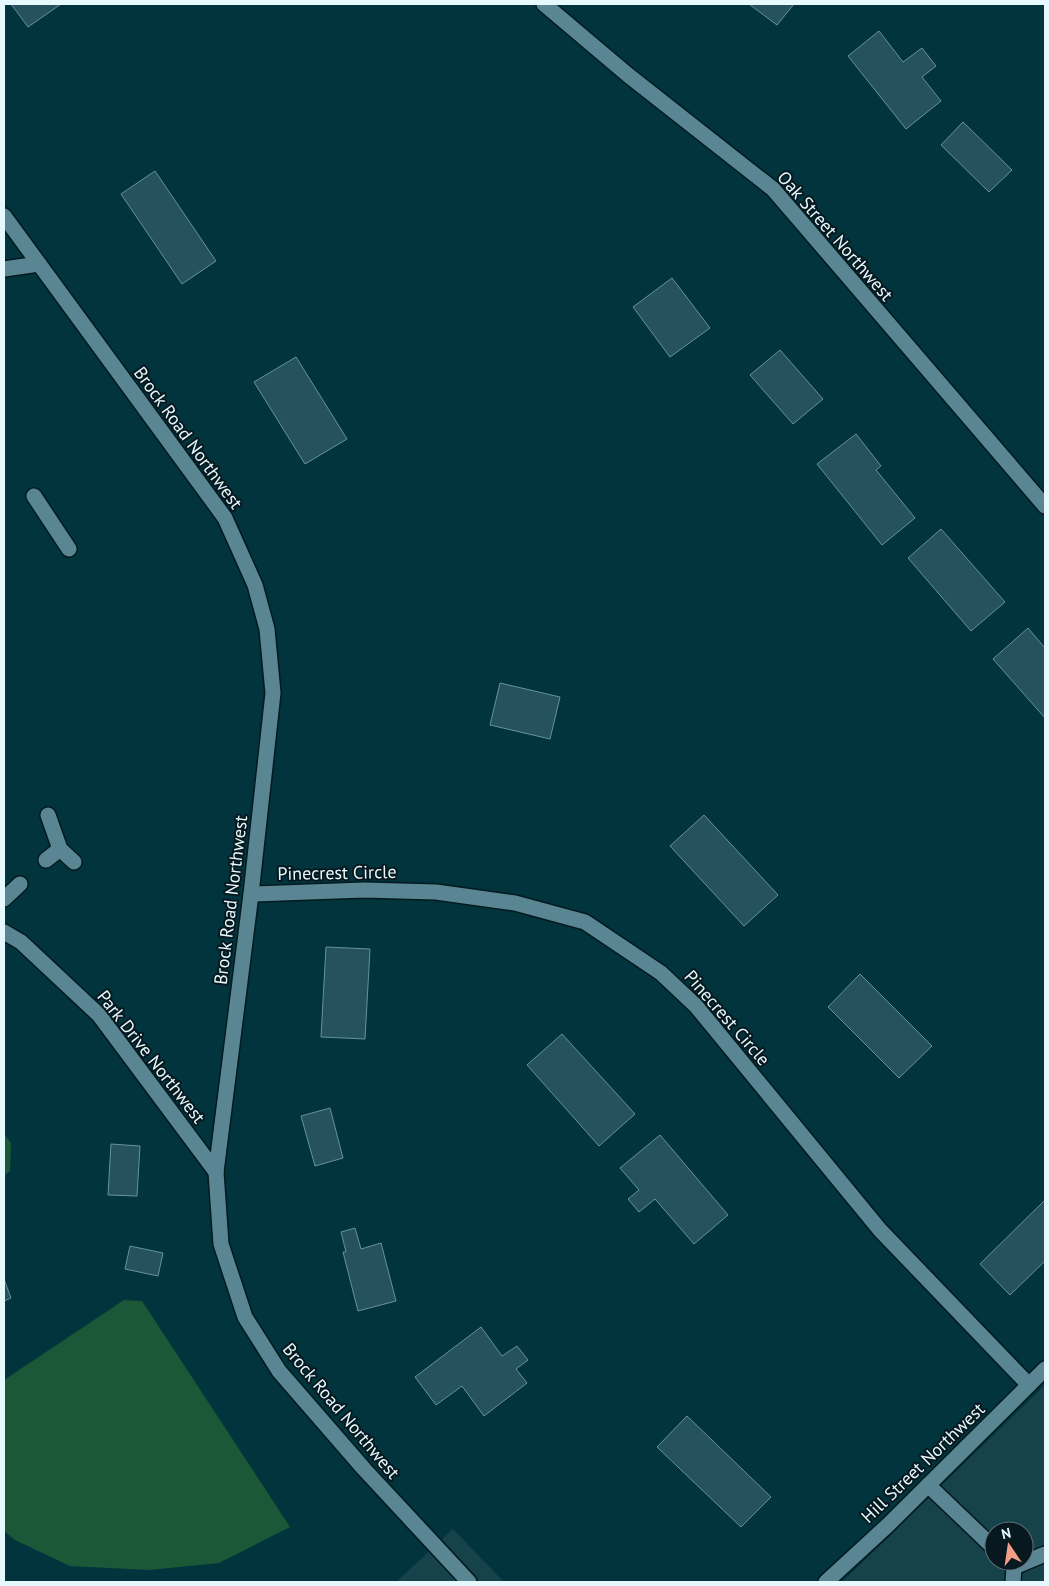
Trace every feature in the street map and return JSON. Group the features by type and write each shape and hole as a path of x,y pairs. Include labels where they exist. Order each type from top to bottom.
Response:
{"street":[{"name":"Oak Street Northwest","path":"544,4 628,75 773,189 1045,506"},
{"name":"Brock Road Northwest","path":"4,216 225,518 255,585 268,630 273,693 251,894 216,1172 221,1244 245,1317 279,1371 364,1469 468,1582"},
{"path":"4,269 39,264"},
{"path":"34,496 69,550"},
{"path":"48,815 60,849 74,862"},
{"path":"46,860 60,849"},
{"path":"4,899 20,884"},
{"name":"Pinecrest Circle","path":"251,894 364,890 436,892 515,903 584,922 661,972 696,1006 880,1230 1029,1386"},
{"name":"Park Drive Northwest","path":"4,932 21,942 99,1015 216,1172"},
{"name":"Hill Street Northwest","path":"826,1582 1045,1370"},
{"path":"928,1485 984,1538"}],"shaded area":[{"path":"1045,1385 1045,1582 842,1582"},
{"path":"453,1529 504,1582 396,1582"}],"green space":[{"path":"4,1134 11,1143 10,1171 4,1176"},
{"path":"124,1300 142,1301 290,1527 219,1563 149,1570 70,1566 15,1540 4,1531 4,1380"}],"building":[{"path":"11,4 61,4 28,27"},
{"path":"749,4 794,4 777,25"},
{"path":"879,31 903,62 922,48 936,66 922,77 941,101 906,129 848,56"},
{"path":"963,122 1012,170 989,192 941,145"},
{"path":"155,171 216,261 182,284 121,194"},
{"path":"672,278 710,328 670,357 633,307"},
{"path":"780,350 823,399 793,424 750,375"},
{"path":"296,357 347,439 305,464 254,382"},
{"path":"856,434 881,466 876,470 915,518 882,545 817,464"},
{"path":"941,529 1005,602 971,631 908,558"},
{"path":"1028,628 1045,648 1045,718 993,659"},
{"path":"500,683 560,697 550,739 490,725"},
{"path":"704,815 778,895 744,926 670,846"},
{"path":"326,947 370,949 365,1039 321,1037"},
{"path":"860,974 932,1046 899,1078 828,1007"},
{"path":"562,1034 635,1114 599,1146 527,1065"},
{"path":"330,1108 343,1158 315,1166 301,1116"},
{"path":"660,1135 728,1215 694,1244 655,1199 639,1212 628,1199 639,1190 620,1168"},
{"path":"111,1144 140,1146 137,1196 108,1195"},
{"path":"1045,1200 1045,1261 1010,1295 980,1264"},
{"path":"355,1228 361,1249 381,1243 396,1301 358,1311 343,1252 346,1252 341,1232"},
{"path":"130,1246 163,1253 158,1276 125,1269"},
{"path":"4,1279 11,1298 4,1301"},
{"path":"481,1327 502,1356 517,1346 528,1360 516,1369 527,1383 484,1416 462,1386 436,1405 415,1377"},
{"path":"687,1416 771,1497 741,1527 657,1447"}]}
